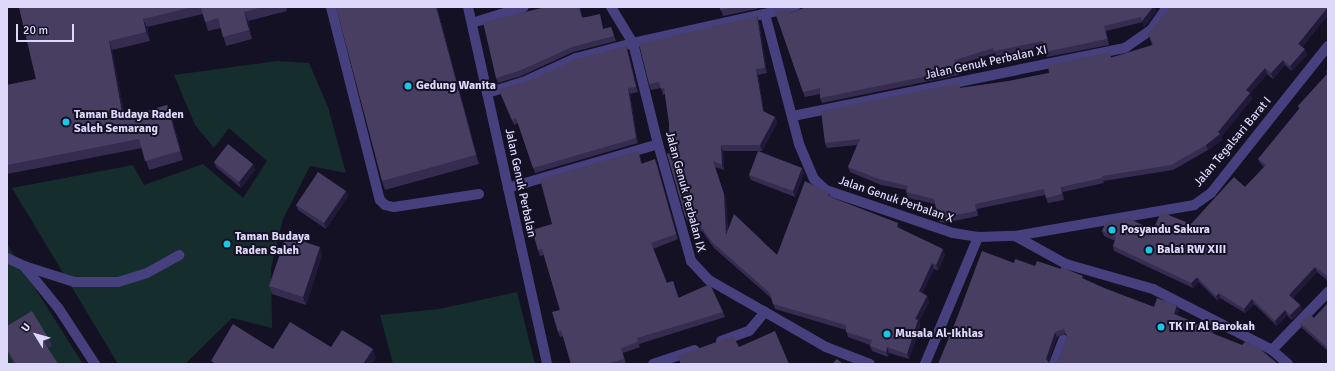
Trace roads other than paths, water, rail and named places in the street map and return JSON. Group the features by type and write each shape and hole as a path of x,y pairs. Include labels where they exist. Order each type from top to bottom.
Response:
{"street":[{"path":"331,7 380,200 385,205 394,207 479,194"},
{"name":"Jalan Genuk Perbalan","path":"468,7 547,364"},
{"path":"472,23 524,7"},
{"name":"Jalan Genuk Perbalan IX","path":"611,7 634,43 658,144 691,262 709,280 764,314 826,348 870,364"},
{"path":"488,93 523,82 576,58 634,43 795,7"},
{"name":"Jalan Genuk Perbalan XI","path":"793,116 1125,48 1151,30 1167,7"},
{"name":"Jalan Genuk Perbalan X","path":"765,14 802,151 814,179 826,190 953,233 978,237"},
{"name":"Jalan Tegalsari Barat I","path":"978,237 1015,236 1194,205 1211,193 1328,46"},
{"path":"508,188 658,144"},
{"path":"1015,236 1066,264 1153,289 1272,350 1288,364"},
{"path":"925,364 978,237"},
{"path":"7,258 24,266 74,282 118,282 147,273 179,255"},
{"path":"24,266 59,310 95,364"},
{"path":"1272,350 1328,292"},
{"path":"653,364 754,327 764,314"},
{"path":"1054,364 1062,340"}],"place":[{"name":"Gedung Wanita","path":"408,86"},
{"name":"Taman Budaya Raden Saleh Semarang","path":"66,122"},
{"name":"Posyandu Sakura","path":"1112,230"},
{"name":"Taman Budaya Raden Saleh","path":"227,244"},
{"name":"Balai RW XIII","path":"1149,250"},
{"name":"TK IT Al Barokah","path":"1161,327"},
{"name":"Musala Al-Ikhlas","path":"887,334"}]}
